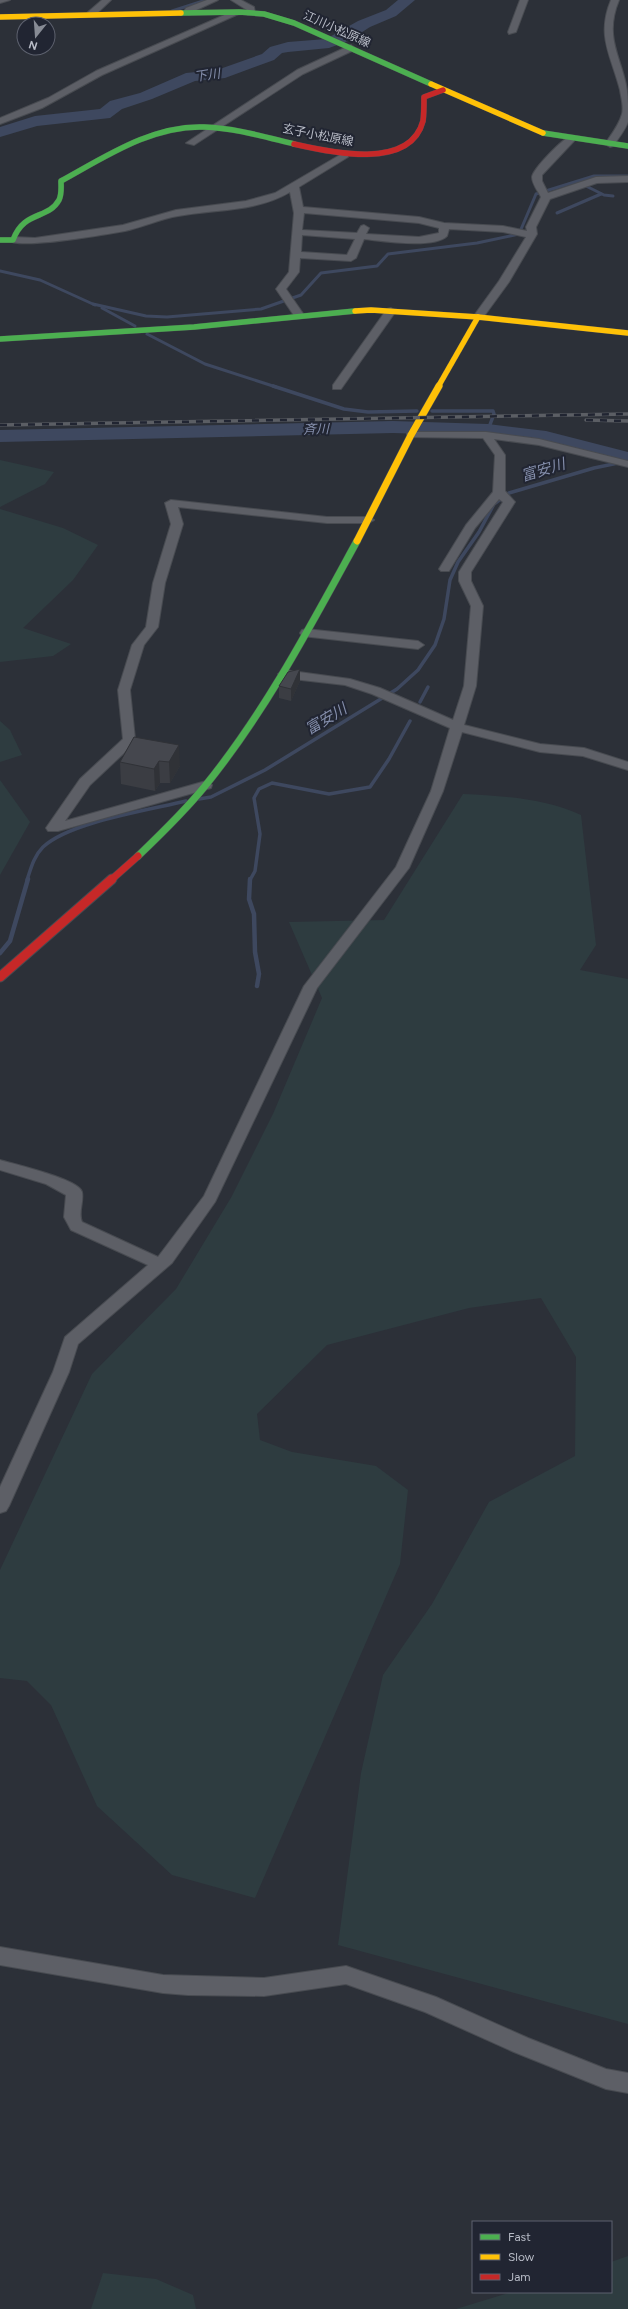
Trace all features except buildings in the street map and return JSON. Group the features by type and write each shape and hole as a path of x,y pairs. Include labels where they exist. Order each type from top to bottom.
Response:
{"street":[{"path":"0,1 6,0"},
{"path":"90,16 107,0"},
{"path":"187,13 189,10 214,0"},
{"path":"235,0 251,10 251,13"},
{"path":"512,32 524,0"},
{"path":"610,144 627,113 627,85 613,54 607,27 609,10 615,0"},
{"path":"0,121 36,107 82,84 99,73 239,12"},
{"name":"江川小松原線","path":"0,17 251,13 285,20 443,90"},
{"path":"190,143 300,72 351,48"},
{"path":"443,90 532,129 571,139 628,146"},
{"name":"玄子小松原線","path":"13,240 17,227 23,222 48,210 55,204 61,194 61,181 162,133 185,128 214,127 242,131 345,155 384,155 404,148 410,144 420,126 425,107 424,98 443,90"},
{"path":"546,197 537,175 547,162 571,139"},
{"path":"0,240 35,241 124,228 176,213 247,204 278,195 345,155"},
{"path":"0,978 147,849 182,814 208,782 284,674 368,520 411,435 478,317 504,282 531,235 531,227 546,197 596,180 628,179"},
{"path":"294,186 299,210 296,232 294,272 281,289 299,315"},
{"path":"299,210 419,220 444,226 503,229 531,235"},
{"path":"295,255 351,258 368,216"},
{"path":"296,232 419,240 440,238 444,234 444,226"},
{"path":"337,387 391,311"},
{"path":"0,339 194,327 299,315 391,311 478,317 628,333"},
{"path":"411,435 486,435 539,442 628,464"},
{"path":"445,569 470,527 499,492 500,455 486,435"},
{"path":"0,1506 58,1379 71,1342 166,1259 210,1198 311,986 402,868 437,792 456,726 470,686 477,621 477,606 465,580 466,572 509,502 499,492"},
{"path":"208,782 53,828 85,782 120,750 129,738 124,690 138,645 152,627 159,583 174,542 177,524 171,503 326,520 368,520"},
{"path":"306,633 418,645"},
{"path":"284,674 346,682 376,691 456,726 484,735 540,748 584,752 628,766"},
{"path":"0,1165 51,1180 74,1192 72,1217 76,1226 160,1264"},
{"path":"0,1956 61,1965 163,1984 188,1986 264,1987 346,1975 429,2004 521,2045 606,2079 628,2083"}],"shaded area":[{"path":"0,460 54,472 45,484 0,507"},
{"path":"0,509 63,528 98,545 73,580 23,628 71,644 53,656 0,662"},
{"path":"0,721 10,730 22,755 0,762"},
{"path":"0,780 30,822 0,875"},
{"path":"463,794 538,801 567,809 581,815 596,945 580,970 628,979 628,2024 338,1945 361,1773 383,1675 432,1604 489,1502 575,1456 576,1357 541,1298 469,1308 327,1345 257,1414 260,1440 292,1452 376,1466 408,1490 400,1564 255,1898 172,1875 97,1806 51,1705 27,1681 0,1678 0,1570 92,1374 176,1289 232,1196 273,1114 322,998 289,922 384,920"},
{"path":"628,2256 628,2309 456,2309 509,2293 612,2293 612,2262"},
{"path":"103,2273 156,2279 193,2295 196,2309 91,2309"}],"waterway":[{"path":"172,11 206,0"},
{"name":"下川","path":"0,132 35,121 68,116 104,114 116,105 146,96 192,76 219,75 268,57 276,50 288,47 329,43 342,38 364,24 391,13 407,0"},
{"path":"93,304 146,316 167,317 261,309 301,295 321,273 377,266 388,254 477,243 519,234 536,194 594,176 628,176"},
{"path":"586,186 604,195 613,196"},
{"path":"557,213 601,194"},
{"path":"0,271 40,280 95,305"},
{"path":"102,308 135,326"},
{"path":"147,334 205,364 276,387"},
{"path":"273,386 344,409 368,412 417,411"},
{"path":"432,411 493,411 494,414 488,430"},
{"name":"斉川","path":"0,436 393,427 488,430 546,437 628,458"},
{"name":"富安川","path":"199,799 211,797 265,770 397,689 418,670 435,645 444,619 450,580 458,562 479,532 494,504 509,493 594,468 628,461"},
{"path":"420,702 428,687"},
{"path":"250,880 255,871 260,834 254,798 259,789 272,783 329,794 370,787 389,759 410,721"},
{"name":"富安川","path":"27,880 37,854 43,847 55,838 90,824 111,818 186,801"},
{"name":"富安川","path":"0,953 10,941 28,879"},
{"path":"250,879 249,899 254,914 255,952 259,974 257,986"}],"railway":[{"path":"0,425 628,414"},
{"path":"586,420 628,421"}],"traffic: fast":[{"path":"181,13 239,12 264,14 294,23 431,84"},
{"path":"0,240 13,240 16,230 27,219 54,206 60,197 61,181 111,153 147,137 165,131 184,128 215,128 238,131 294,144"},
{"path":"543,133 553,136 628,146"},
{"path":"0,339 194,327 355,311"},
{"path":"138,856 173,823 205,787 234,749 261,709 311,626 357,541"}],"traffic: slow":[{"path":"0,17 181,13"},
{"path":"431,84 543,133"},
{"path":"355,311 371,310 478,317 628,333"},
{"path":"357,541 411,435 478,317"}],"traffic: jam":[{"path":"294,144 357,155 379,154 399,149 414,139 423,122 424,97 443,90"},
{"path":"0,977 138,856"}]}
